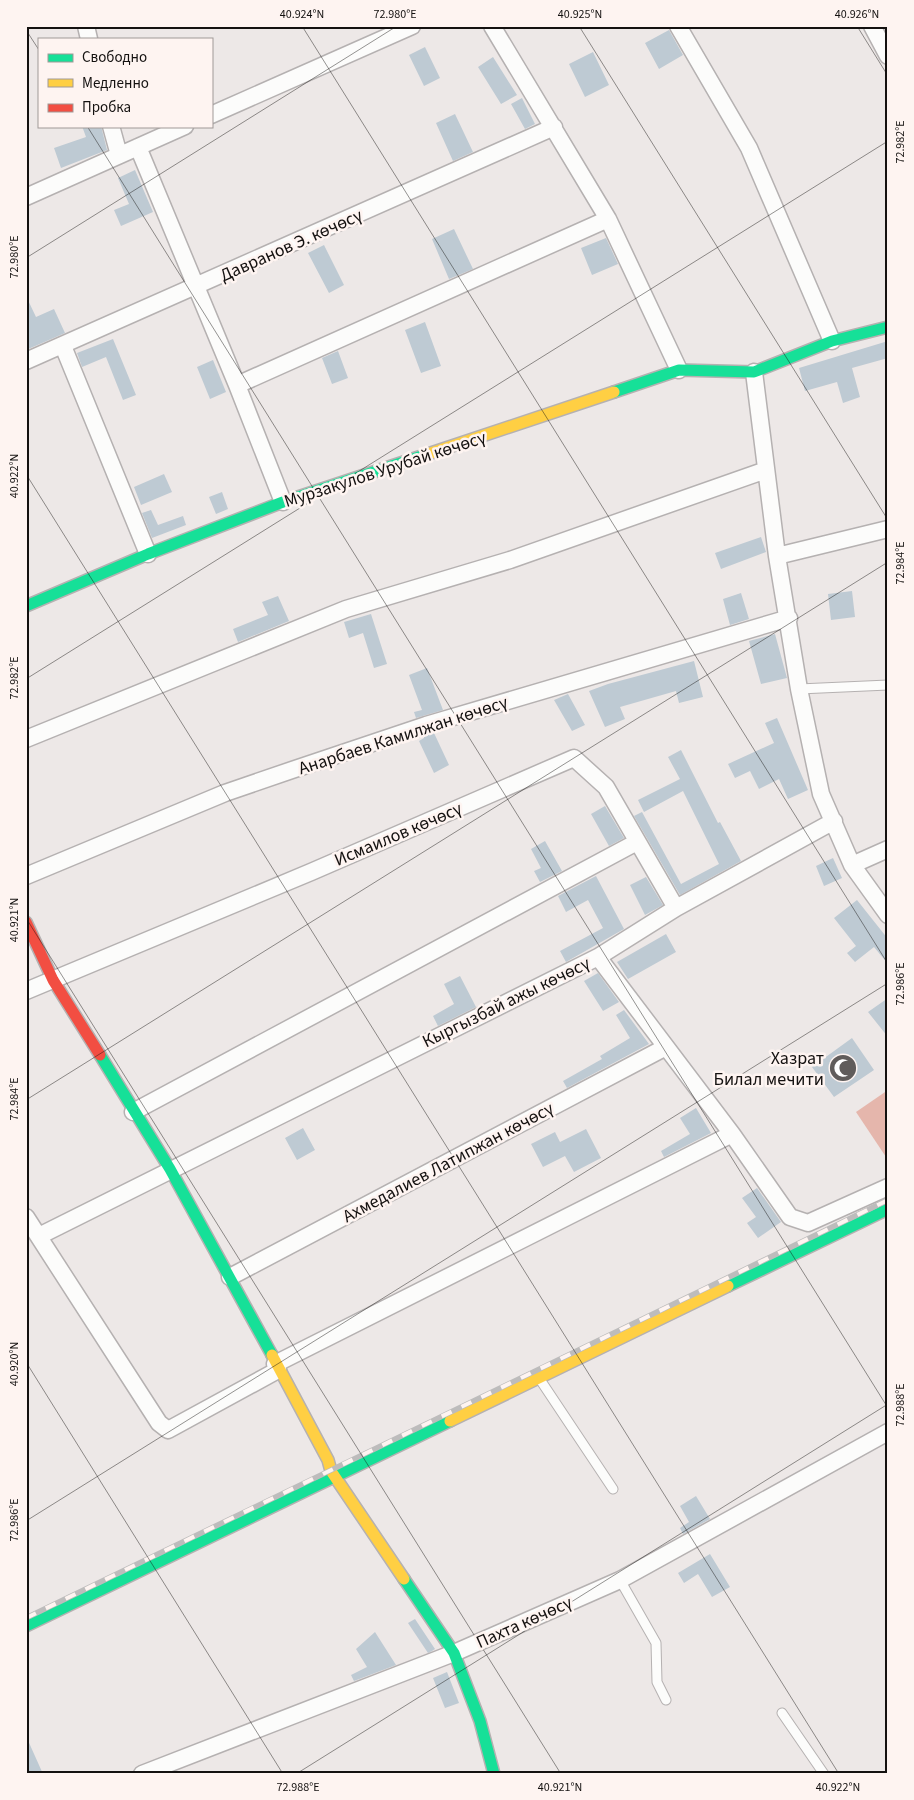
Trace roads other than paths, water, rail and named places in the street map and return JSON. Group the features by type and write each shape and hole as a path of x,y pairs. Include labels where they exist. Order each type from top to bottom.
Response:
{"street":[{"path":"212,115 412,26"},
{"path":"492,26 608,219 679,370"},
{"path":"678,26 749,148 832,341"},
{"path":"872,26 888,56"},
{"name":"Давранов Э. көчөсү","path":"26,361 196,288 554,127"},
{"path":"112,128 119,155"},
{"path":"26,197 181,128"},
{"path":"138,147 237,385 283,502"},
{"path":"237,385 608,219"},
{"path":"888,327 832,341 754,372 777,556 789,618 799,689 821,794 852,865 888,915"},
{"path":"63,346 148,554"},
{"name":"Мурзакулов Урубай көчөсү","path":"26,606 148,554 283,502 679,370 754,372"},
{"path":"26,739 346,609 510,560 766,470"},
{"path":"777,556 888,529"},
{"name":"Анарбаев Камилжан көчөсү","path":"26,876 225,793 292,770 426,725 789,618"},
{"name":"Исмаилов көчөсү","path":"53,980 574,758 606,787 676,908"},
{"name":"Кыргызбай ажы көчөсү","path":"39,1236 598,957 676,908 834,821"},
{"path":"133,1112 637,842"},
{"path":"852,865 888,849"},
{"path":"26,922 53,980 170,1169 230,1277 328,1460 328,1465 335,1477 454,1653 480,1721 494,1774"},
{"path":"598,957 732,1134 790,1216 808,1223 888,1187"},
{"path":"26,991 53,980"},
{"name":"Ахмедалиев Латипжан көчөсү","path":"230,1277 666,1047"},
{"path":"26,1217 159,1423 168,1430 277,1367 732,1134"},
{"path":"26,1626 888,1209"},
{"name":"Пахта көчөсү","path":"142,1774 454,1653 620,1580 888,1432"}],"lane":[{"path":"799,689 888,685"},
{"path":"539,1378 613,1489"},
{"path":"620,1580 656,1643 657,1682 666,1700"},
{"path":"782,1713 824,1774"}],"railway":[{"path":"26,1618 888,1200"}],"place":[{"name":"Хазрат Билал мечити","path":"843,1068"}]}
